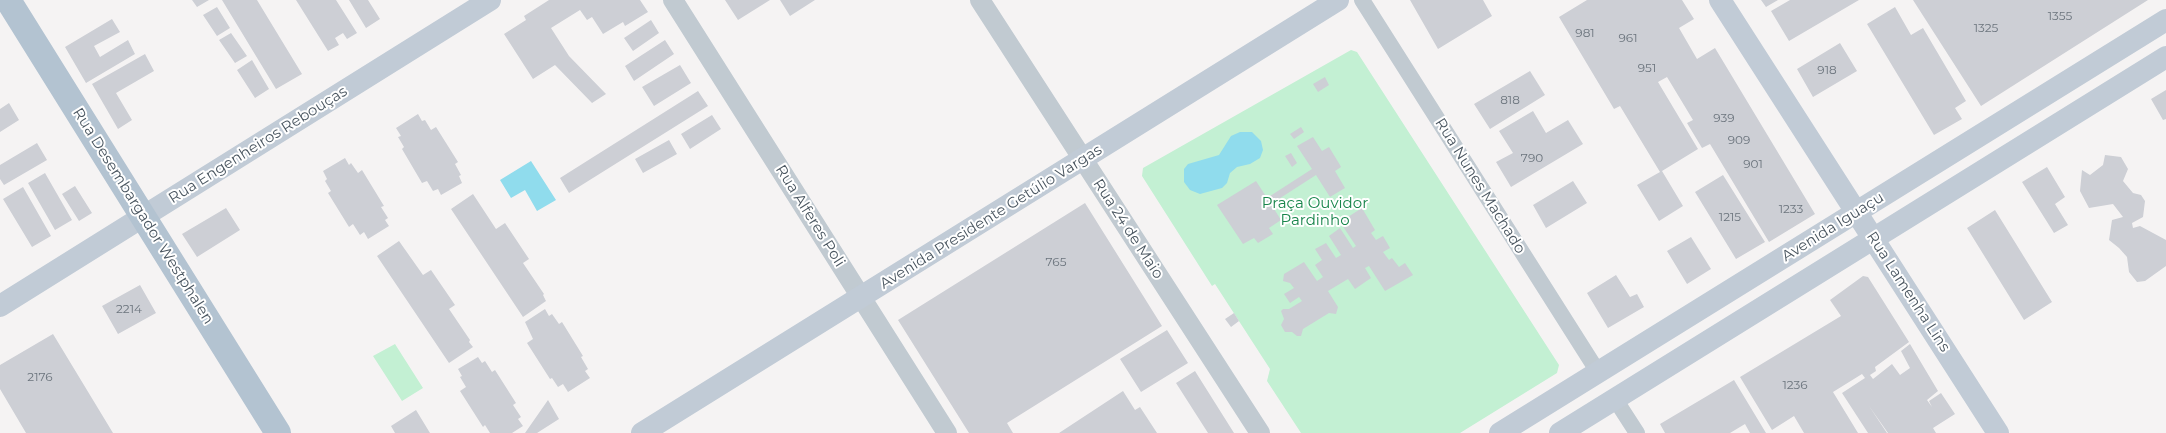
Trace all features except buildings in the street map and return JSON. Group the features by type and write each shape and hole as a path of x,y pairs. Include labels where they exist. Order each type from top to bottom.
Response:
{"main road":[{"name":"Rua Desembargador Westphalen","path":"8,0 278,433"},
{"name":"Rua Engenheiros Rebouças","path":"0,306 490,0"},
{"name":"Avenida Presidente Getúlio Vargas","path":"642,433 862,298 1338,0"},
{"name":"Rua Lamenha Lins","path":"1720,0 1998,433"},
{"name":"Avenida Iguaçu","path":"1500,433 2166,20"},
{"name":"Avenida Iguaçu","path":"1560,433 2166,57"},
{"path":"1961,148 2015,150"},
{"path":"1713,338 1733,289"}],"street":[{"name":"Rua Alferes Poli","path":"673,0 947,433"},
{"name":"Rua 24 de Maio","path":"980,0 1260,433"},
{"name":"Rua Nunes Machado","path":"1362,0 1598,372"},
{"path":"1615,399 1637,433"}],"green space":[{"name":"Praça Ouvidor Pardinho","path":"1351,50 1357,52 1559,365 1557,373 1460,433 1301,433 1267,381 1270,369 1215,284 1212,286 1142,176 1143,168"},
{"path":"395,344 423,388 402,401 373,356"}],"water":[{"path":"1240,132 1252,132 1261,141 1263,150 1260,158 1250,164 1237,167 1230,173 1227,183 1222,188 1200,194 1190,190 1184,182 1184,169 1188,164 1219,155 1231,136"},
{"path":"531,161 556,200 537,211 525,190 511,198 500,180"}]}
